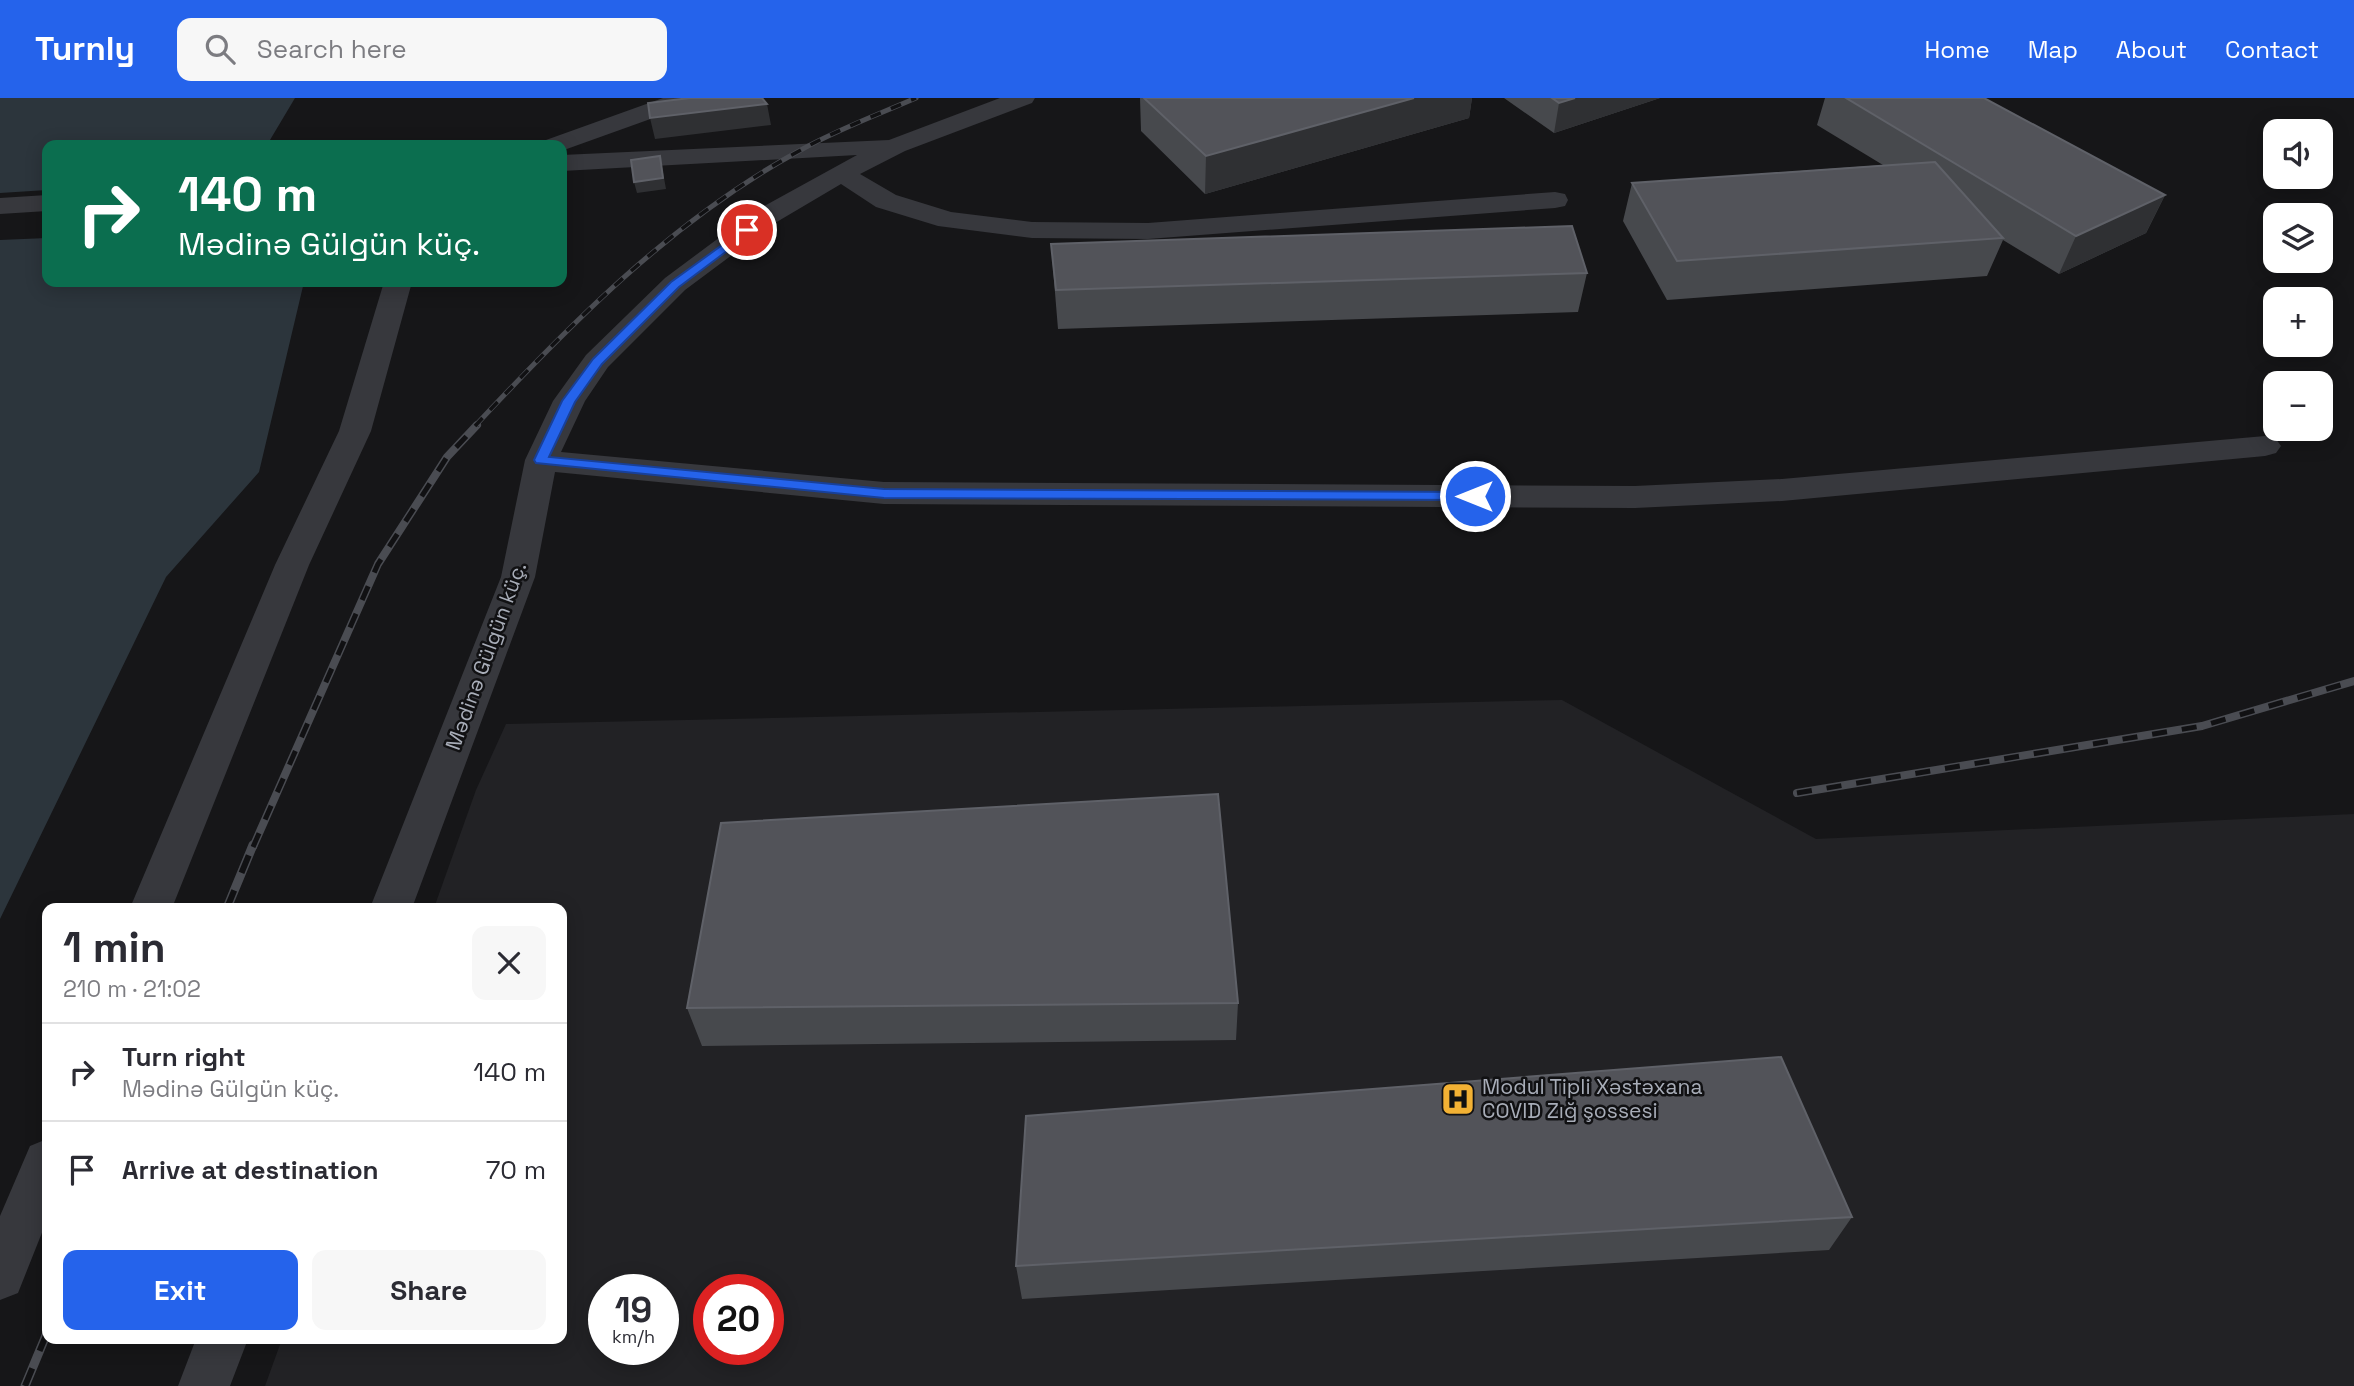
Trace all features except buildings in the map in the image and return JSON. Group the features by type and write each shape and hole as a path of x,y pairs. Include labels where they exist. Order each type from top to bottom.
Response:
{"street":[{"path":"608,126 614,98"},
{"path":"567,141 686,98"},
{"path":"567,163 896,146 1023,98"},
{"name":"Mədinə Gülgün küç.","path":"393,903 518,577 541,460 569,401 597,361 675,284 765,217 841,173 896,146"},
{"path":"841,173 886,201 948,220 1032,230 1148,231 1555,200"},
{"path":"0,206 42,203"},
{"path":"153,903 292,565 355,431 397,287"},
{"path":"541,460 884,493 1635,497 1782,491 2265,446"},
{"path":"0,1276 42,1173"},
{"path":"204,1386 220,1344"}],"shaded area":[{"path":"0,98 295,98 270,140 42,140 42,190 0,193"},
{"path":"42,238 42,287 303,287 259,472 166,577 0,919 0,240"},
{"name":"Modul Tipli Xəstəxana COVID Zığ şossesi","path":"1562,700 1816,839 2354,814 2354,1386 265,1386 280,1344 567,1344 567,903 436,903 476,790 506,724"}],"railway":[{"path":"475,426 549,349 626,275 709,208 753,178 813,143 916,98"},
{"path":"253,847 378,564 447,457 477,425"},
{"path":"1797,793 2202,726 2354,681"},
{"path":"229,903 253,845"},
{"path":"25,1386 42,1344"}],"place":[{"name":"Modul Tipli Xəstəxana COVID Zığ şossesi","path":"1458,1099"}],"route":[{"path":"747,230 675,284 597,361 569,401 541,460 884,493 1475,496"}]}
